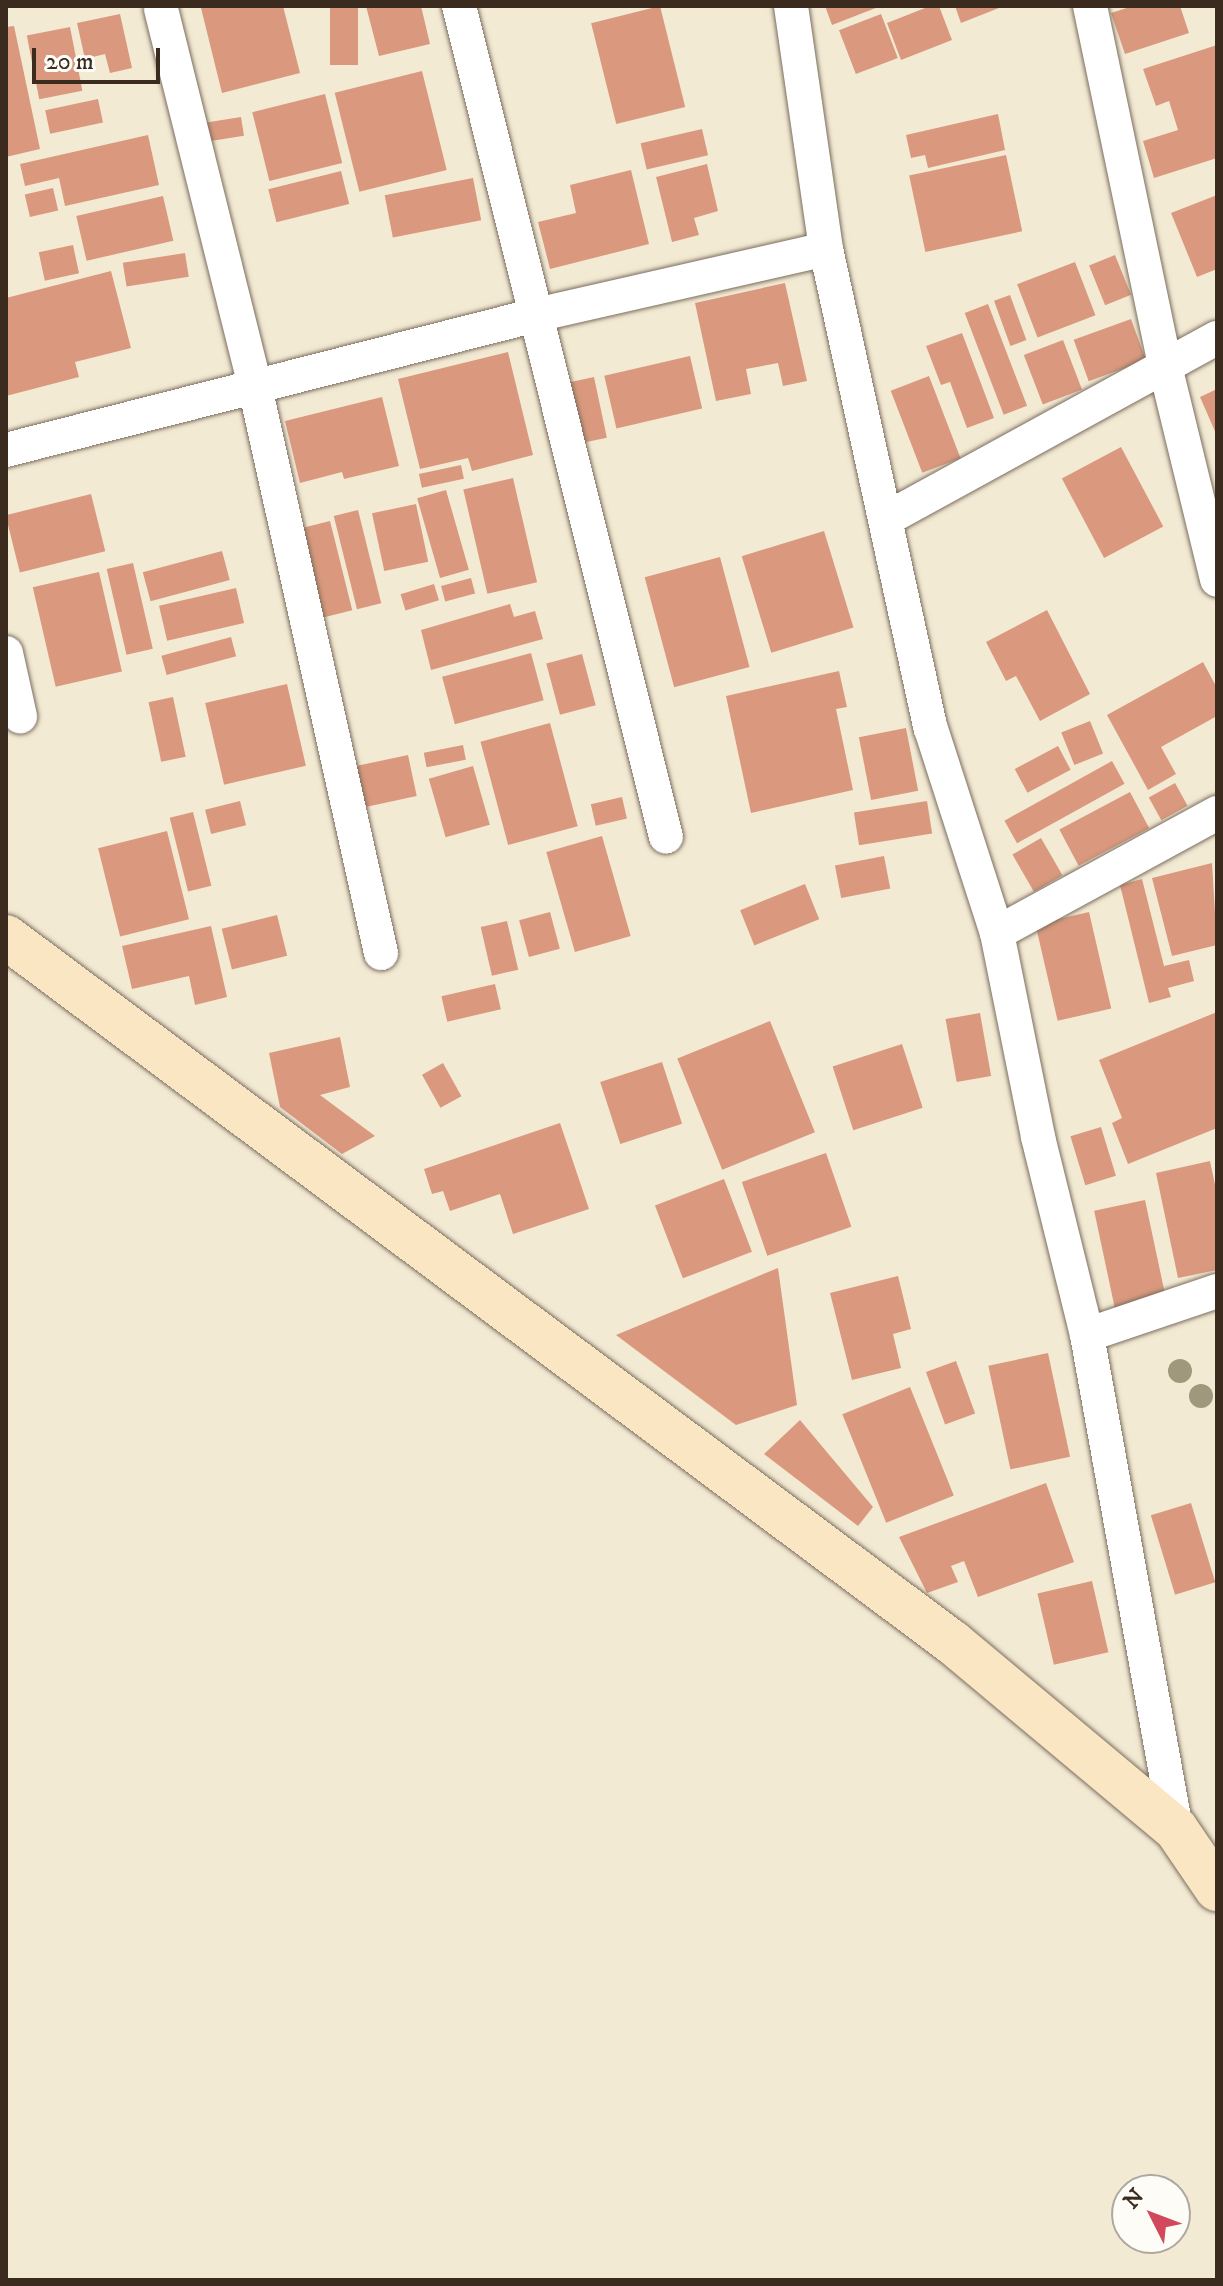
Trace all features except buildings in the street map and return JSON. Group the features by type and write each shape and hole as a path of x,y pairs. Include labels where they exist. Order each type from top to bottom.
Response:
{"street":[{"path":"459,6 666,837"},
{"path":"791,6 826,249 931,729 997,933 1038,1137 1087,1335 1176,1829"},
{"path":"1090,6 1165,366 1217,580"},
{"path":"161,9 255,387 381,953"},
{"path":"6,450 536,315 826,249"},
{"path":"886,519 1217,338"},
{"path":"6,653 20,716"},
{"path":"997,933 1217,813"},
{"path":"6,937 952,1642 1176,1829 1217,1889"},
{"path":"1087,1335 1217,1291"}]}
